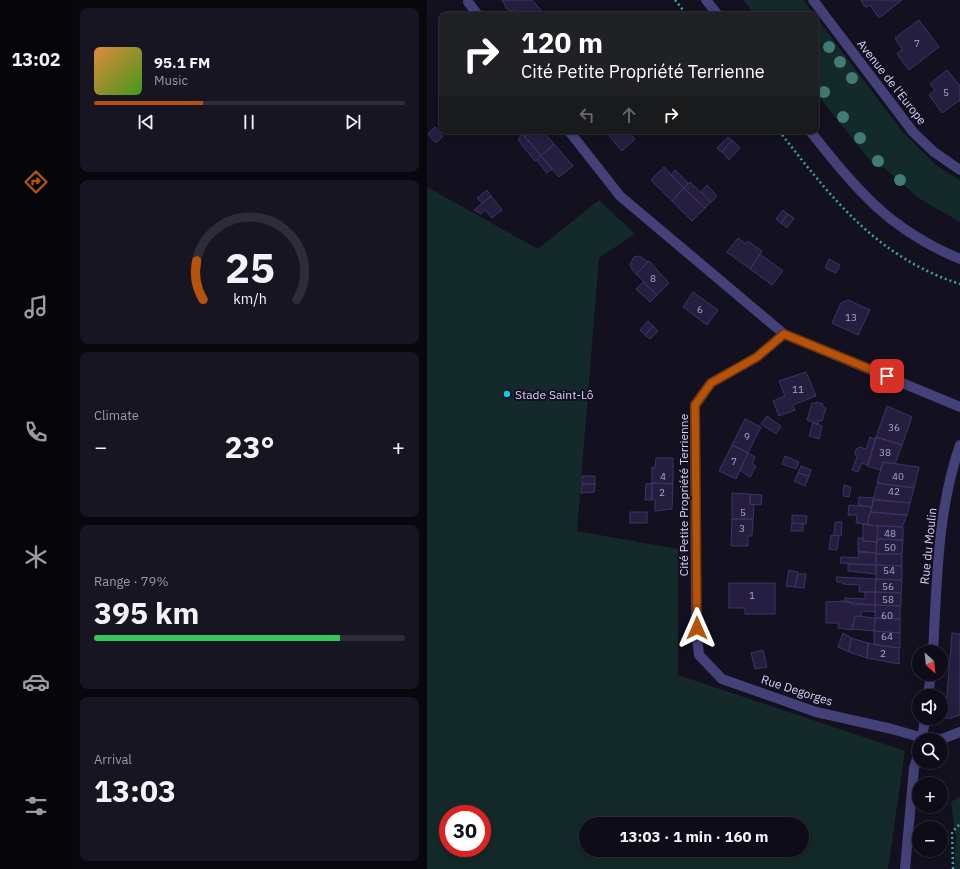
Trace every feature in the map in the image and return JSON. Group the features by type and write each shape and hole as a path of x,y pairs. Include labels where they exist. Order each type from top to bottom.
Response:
{"street":[{"path":"706,0 716,12"},
{"name":"Avenue de l'Europe","path":"813,0 913,132 934,152 960,170"},
{"path":"468,2 476,12"},
{"path":"571,134 620,196 784,334 960,407"},
{"path":"812,134 855,187 881,212 926,243 960,259"},
{"name":"Cité Petite Propriété Terrienne","path":"697,628 695,405 711,383 757,357 784,334"},
{"name":"Rue du Moulin","path":"933,645 941,526 949,482 960,445"},
{"name":"Rue Degorges","path":"697,628 699,656 722,679 816,712 892,729 912,735"},
{"name":"Rue Degorges","path":"948,737 960,732"},
{"path":"905,869 914,769"}],"path":[{"path":"675,0 685,12"},
{"path":"781,134 821,185 850,217 884,246 917,266 960,284"},
{"path":"953,869 952,832 960,824"}],"green space":[{"path":"743,0 803,0 813,12 753,12"},
{"path":"819,21 902,131 936,165 960,180 960,222 920,199 884,168 875,167 819,97"},
{"name":"Stade Saint-Lô","path":"427,187 538,249 599,200 635,234 599,258 577,531 678,549 678,675 905,751 888,869 427,869"},
{"path":"960,796 960,869 954,869 956,838 951,802"}],"building":[{"path":"502,0 532,0 542,12 516,12 513,9 510,12"},
{"path":"861,0 902,0 879,18 870,5 867,7 864,6"},
{"path":"919,20 939,47 909,70 897,54 902,49 895,38"},
{"path":"947,70 960,86 960,100 942,113 929,95 935,90 930,84"},
{"path":"435,127 439,132 439,134 443,136 436,143 428,134"},
{"path":"523,134 546,134 554,144 541,156"},
{"path":"523,134 541,156 535,161 518,140"},
{"path":"608,134 631,134 635,139 622,151"},
{"path":"728,137 732,140 722,152 717,148"},
{"path":"732,140 740,148 729,160 722,152"},
{"path":"554,144 573,166 559,177 541,156"},
{"path":"541,156 552,169 547,173 537,160"},
{"path":"664,167 684,188 672,201 651,180"},
{"path":"675,170 688,183 684,188 671,175"},
{"path":"690,182 711,202 705,208 684,188"},
{"path":"707,185 717,196 711,202 701,192"},
{"path":"684,188 705,208 692,221 672,201"},
{"path":"487,190 491,196 482,203 477,198"},
{"path":"491,196 502,210 492,218 485,210 481,214 474,210"},
{"path":"783,210 788,214 781,223 776,219"},
{"path":"788,214 794,218 787,228 781,223"},
{"path":"738,238 746,244 748,241 762,251 750,269 727,252"},
{"path":"760,254 783,271 772,285 750,269"},
{"path":"639,256 648,262 636,274 630,264 634,257"},
{"path":"829,259 840,265 836,273 825,268"},
{"path":"649,261 669,283 657,295 636,274"},
{"path":"643,282 657,295 650,302 636,289"},
{"path":"693,292 718,310 707,325 683,307"},
{"path":"848,300 870,310 858,335 832,323 841,303"},
{"path":"648,321 653,326 645,335 640,330"},
{"path":"653,326 658,331 650,339 645,335"},
{"path":"806,372 816,396 793,405 795,410 779,416 773,401 785,396 779,381"},
{"path":"816,402 823,404 822,406 826,408 822,421 819,420 818,424 807,420 812,403 815,404"},
{"path":"887,406 912,417 902,445 876,437"},
{"path":"767,416 781,426 776,434 761,424"},
{"path":"745,419 761,427 748,453 732,445"},
{"path":"813,423 822,426 819,439 809,436"},
{"path":"870,437 876,439 868,465 862,463 858,472 852,470 857,457 855,454 856,449 860,447 866,449"},
{"path":"876,437 902,445 895,464 883,462 880,470 867,466"},
{"path":"732,445 748,453 736,479 719,471"},
{"path":"748,453 755,457 752,464 756,466 750,477 740,470"},
{"path":"785,456 799,462 796,469 782,464"},
{"path":"656,458 673,458 673,484 652,483 652,467 655,468"},
{"path":"883,462 919,467 914,488 877,483"},
{"path":"801,466 811,470 809,476 798,473"},
{"path":"798,473 809,476 805,486 794,481"},
{"path":"582,476 595,476 595,484 582,484"},
{"path":"652,483 673,484 672,509 655,511 655,500 652,500"},
{"path":"652,483 652,500 645,500 646,484"},
{"path":"878,483 914,488 910,503 873,499"},
{"path":"582,484 595,484 594,492 581,493"},
{"path":"844,485 851,487 849,497 843,496"},
{"path":"732,493 750,494 750,504 754,505 753,519 732,519"},
{"path":"750,494 762,495 761,505 750,504"},
{"path":"859,497 873,498 872,507 858,505"},
{"path":"874,500 910,503 907,515 870,512"},
{"path":"849,505 872,507 867,524 856,523 857,515 848,515"},
{"path":"630,512 647,512 647,523 630,523"},
{"path":"870,512 907,515 902,527 867,525"},
{"path":"792,515 807,516 806,524 792,523"},
{"path":"732,519 753,519 752,536 748,536 748,546 731,546"},
{"path":"835,522 842,522 841,536 834,535"},
{"path":"792,523 803,524 803,531 791,531"},
{"path":"863,524 878,526 877,542 863,541"},
{"path":"878,526 903,527 903,540 877,539"},
{"path":"831,535 839,536 837,550 829,549"},
{"path":"858,538 863,538 863,541 877,542 876,553 858,552"},
{"path":"877,539 903,540 902,554 876,554"},
{"path":"859,551 876,553 876,565 840,563 841,557 858,558"},
{"path":"876,554 902,554 902,566 876,565"},
{"path":"848,564 876,565 876,574 848,571"},
{"path":"876,565 902,566 902,580 876,579"},
{"path":"789,570 798,572 795,587 786,586"},
{"path":"798,574 806,574 804,588 795,587"},
{"path":"836,577 876,579 875,592 859,592 860,585 843,584 842,582 837,582"},
{"path":"876,579 902,580 901,593 875,592"},
{"path":"729,583 775,583 775,614 745,614 745,608 729,608"},
{"path":"865,592 875,592 875,605 845,602 845,598 865,599"},
{"path":"875,592 901,593 901,606 875,605"},
{"path":"826,602 851,602 851,604 875,605 875,612 862,611 861,616 855,616 852,630 838,628 839,623 826,623"},
{"path":"875,605 900,606 900,619 875,618"},
{"path":"855,616 875,618 874,631 852,629"},
{"path":"875,618 900,619 900,633 874,631"},
{"path":"874,631 900,633 900,648 874,645"},
{"path":"843,633 851,638 849,652 838,647"},
{"path":"952,633 960,634 960,715 951,718 948,718 947,689"},
{"path":"851,638 868,643 867,658 849,652"},
{"path":"868,643 899,648 899,664 867,658"},
{"path":"763,650 767,667 755,669 751,653"}],"place":[{"name":"Stade Saint-Lô","path":"507,394"}],"route":[{"path":"697,628 695,405 711,383 757,357 784,334 887,376"}]}
